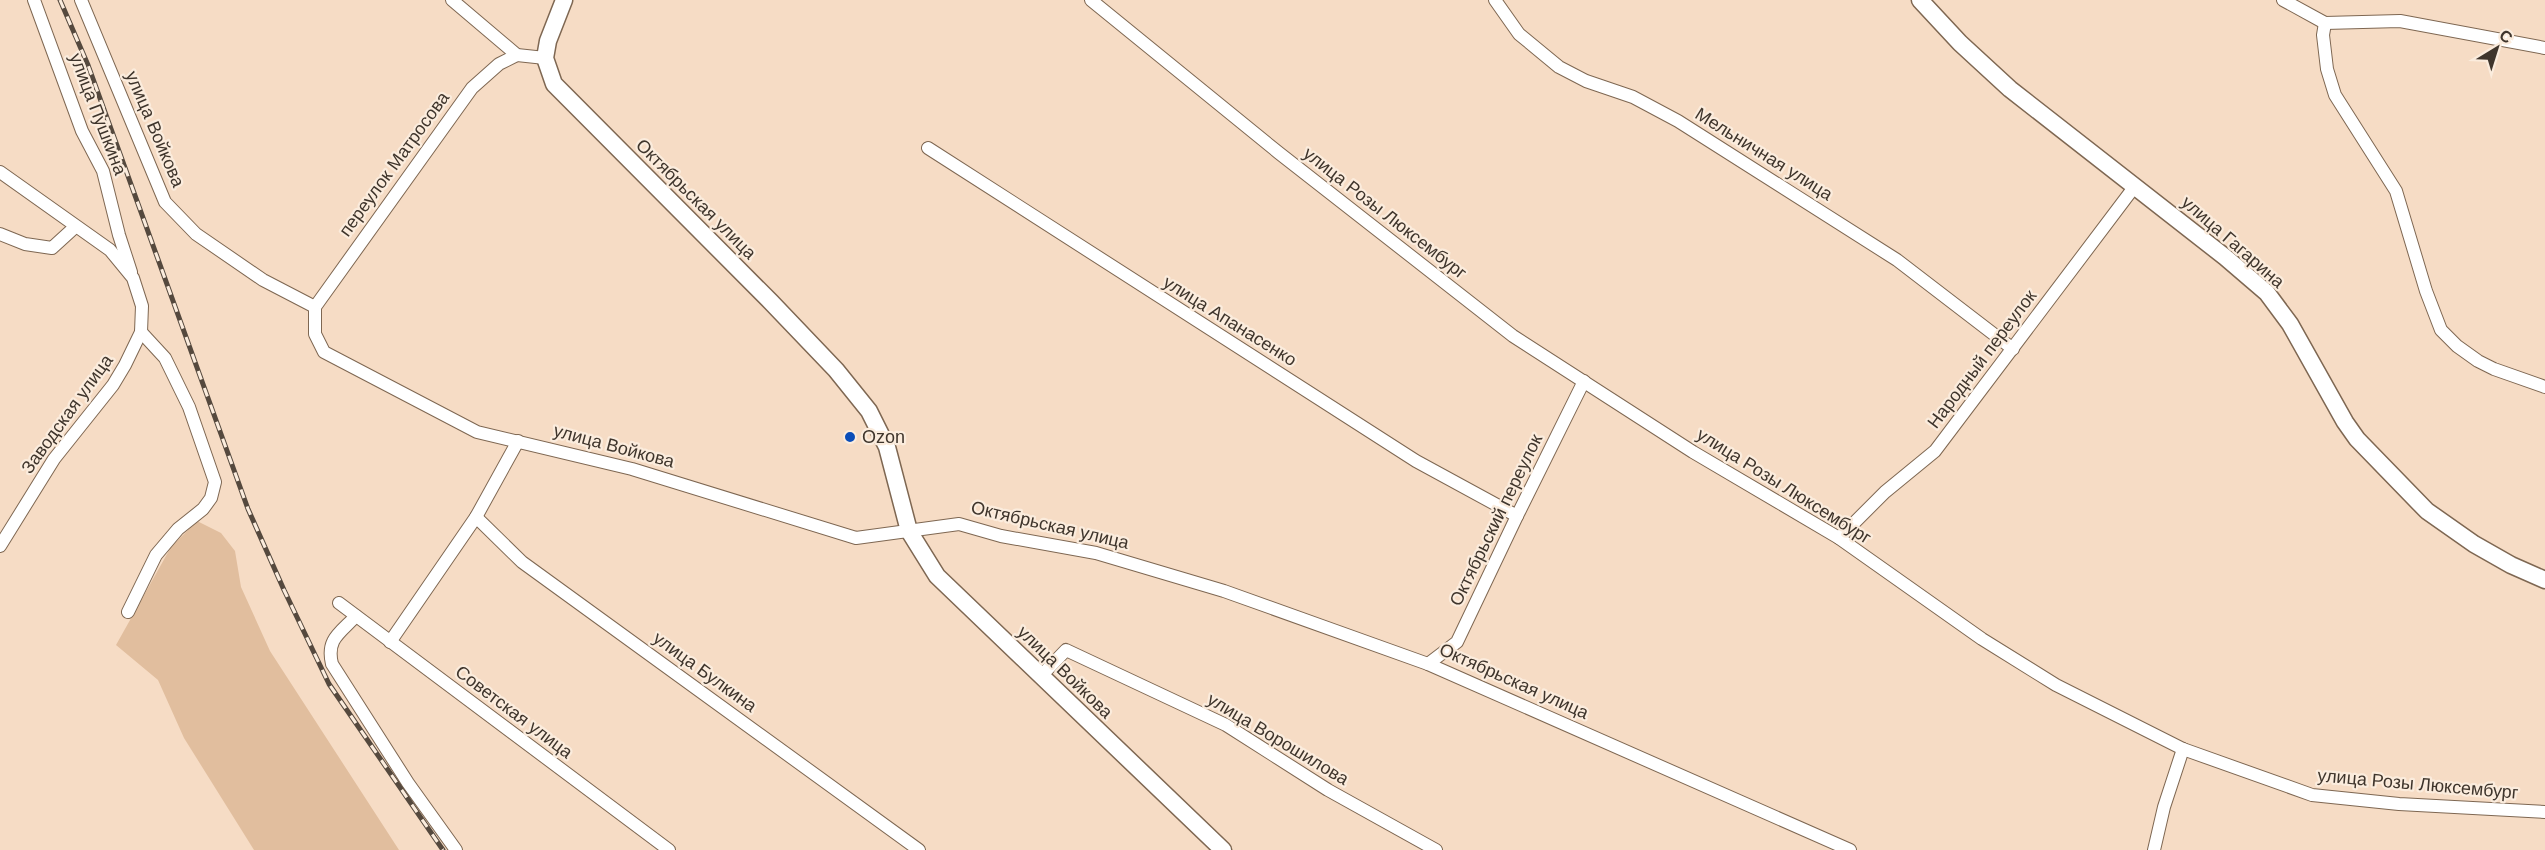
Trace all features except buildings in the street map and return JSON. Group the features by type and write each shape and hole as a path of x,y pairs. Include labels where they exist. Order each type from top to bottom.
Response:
{"main road":[{"path":"545,58 548,41 564,0"},
{"name":"улица Гагарина","path":"1920,0 1960,43 2010,89 2267,293 2290,324 2345,422 2357,439 2427,511 2474,544 2511,565 2545,580"},
{"name":"Октябрьская улица","path":"545,58 554,84 779,310 836,370 869,411 886,447 909,531"},
{"name":"улица Войкова","path":"909,531 937,576 1223,850"}],"street":[{"name":"улица Пушкина","path":"34,0 82,131 103,171 119,235 133,278"},
{"name":"улица Войкова","path":"81,0 165,202 206,240 263,280 315,307 315,334 324,352 477,432 632,469 856,538 909,531"},
{"path":"452,0 518,55 545,58"},
{"name":"улица Розы Люксембург","path":"1091,0 1279,153 1504,329 1694,452 1839,538 1982,639 2047,680 2183,749 2312,795 2399,804 2545,812"},
{"name":"Мельничная улица","path":"1495,0 1519,34 1559,67 1586,81 1633,97 1678,121 1897,260 2013,349"},
{"path":"2283,0 2325,23 2400,21 2545,48"},
{"path":"2325,23 2323,35 2327,69 2335,95 2396,191 2426,291 2442,330 2457,346 2494,369 2545,387"},
{"name":"переулок Матросова","path":"315,307 472,88 499,64 518,55"},
{"name":"улица Апанасенко","path":"928,148 1416,461 1517,516"},
{"path":"0,172 75,227 52,248 25,244 0,234"},
{"name":"Народный переулок","path":"1839,538 1885,492 1935,451 2135,186"},
{"name":"Заводская улица","path":"0,546 54,459 96,403 113,385 141,332 142,306 133,278 110,250 75,227"},
{"path":"128,612 156,555 178,529 203,509 211,498 215,482 189,407 165,358 141,332"},
{"name":"Октябрьский переулок","path":"1428,664 1457,642 1584,381"},
{"path":"390,642 476,517 518,441"},
{"name":"улица Булкина","path":"476,517 522,562 919,850"},
{"name":"Октябрьская улица","path":"909,531 959,524 1001,536 1096,553 1224,591 1428,664 1850,850"},
{"name":"Советская улица","path":"339,603 669,850"},
{"path":"356,616 334,639 328,651 332,664 408,783 456,850"},
{"name":"улица Ворошилова","path":"1041,676 1066,650 1226,725 1328,790 1436,850"},
{"path":"2154,850 2164,807 2183,749"}],"shaded area":[{"path":"197,521 221,533 235,551 241,587 270,651 399,850 254,850 184,738 158,680 116,645 171,547"}],"railway":[{"path":"60,0 88,65 248,509 284,590 329,684 443,850"}],"place":[{"name":"Ozon","path":"850,437"}]}
